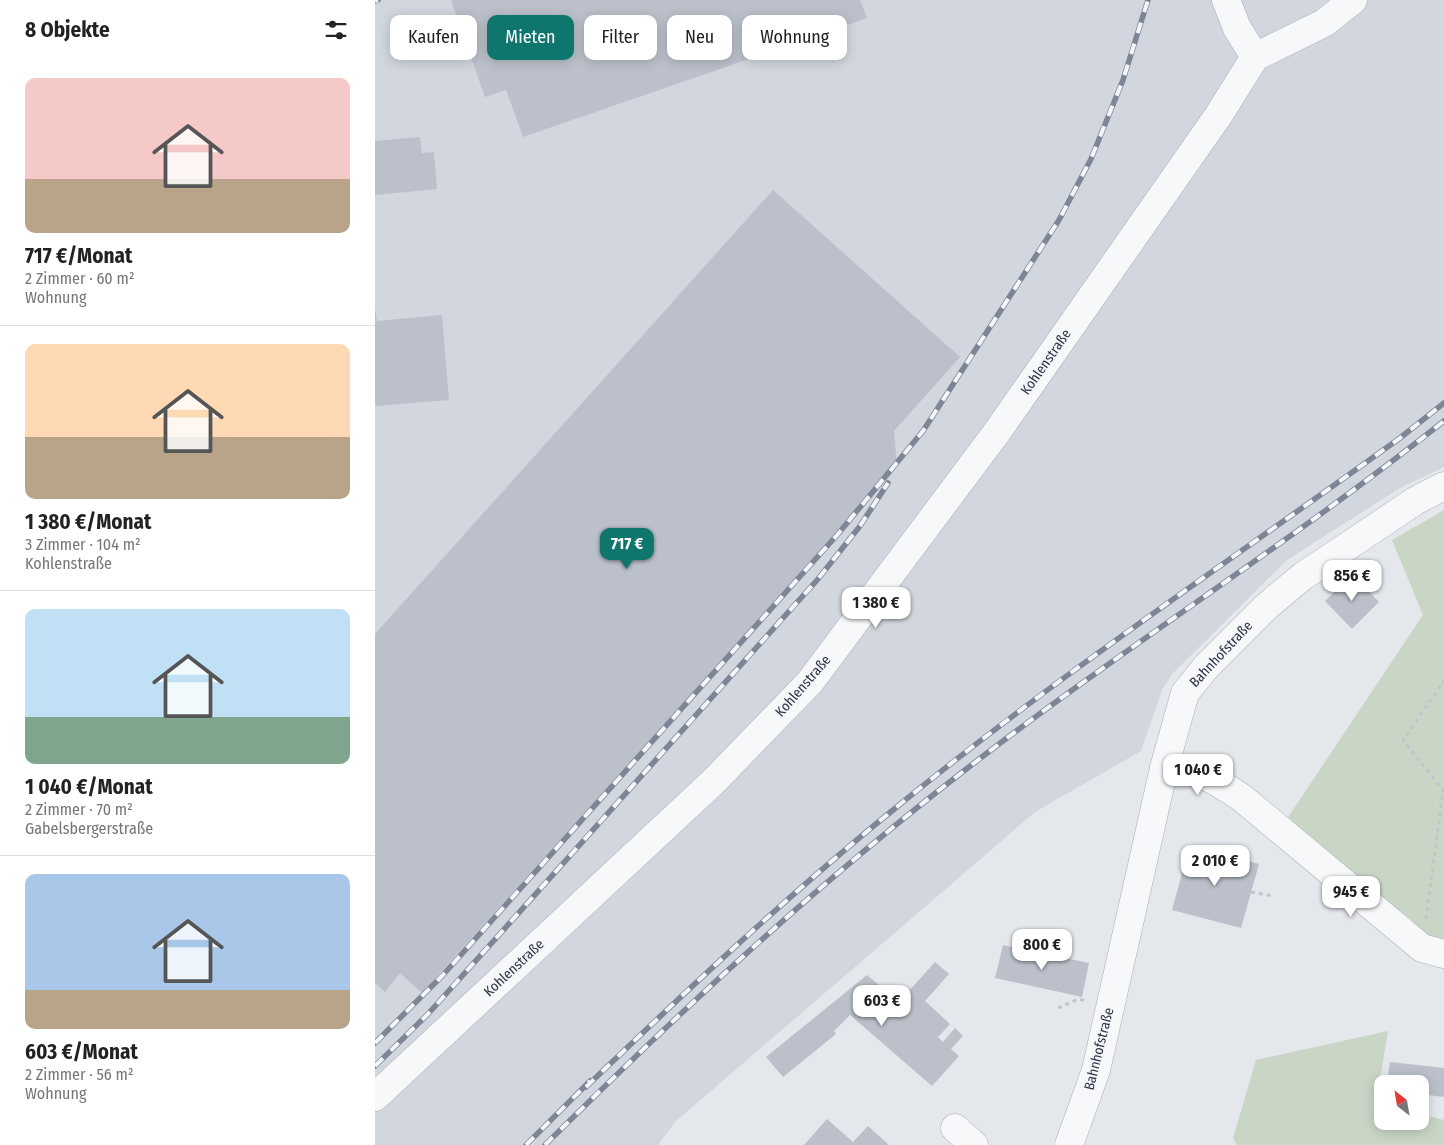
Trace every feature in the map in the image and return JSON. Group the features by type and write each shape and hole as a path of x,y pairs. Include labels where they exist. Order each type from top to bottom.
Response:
{"street":[{"path":"1226,0 1237,28 1255,57 1324,23 1353,0"},
{"name":"Kohlenstraße","path":"375,1097 714,781 810,682 997,432 1218,116 1255,57"},
{"name":"Bahnhofstraße","path":"1069,1145 1096,1070 1164,768 1185,693 1206,667 1267,606 1303,576 1415,501 1444,486"},
{"path":"1164,768 1195,771 1219,782 1242,798 1433,951"}],"path":[{"path":"1433,951 1443,790 1403,740 1444,681"},
{"path":"1251,892 1273,896"}],"shaded area":[{"path":"375,0 1444,0 1444,467 1400,488 1287,560 1172,674 1162,690 1141,751 1035,812 675,1122 658,1145 375,1145"}],"green space":[{"path":"1444,510 1444,939 1431,945 1412,920 1285,822 1423,615 1392,540"},
{"path":"1388,1031 1381,1075 1374,1075 1374,1130 1429,1130 1429,1116 1444,1120 1444,1145 1237,1145 1233,1138 1256,1060"}],"building":[{"path":"451,0 860,0 867,18 847,25 847,15 742,15 742,60 746,60 523,137 506,90 485,97 472,60 477,60 477,15 456,15"},
{"path":"420,137 422,153 434,152 437,189 375,195 375,141"},
{"path":"773,190 960,357 894,431 897,466 422,993 400,973 385,992 375,983 375,634"},
{"path":"375,309 377,321 442,315 449,400 375,406"},
{"path":"1352,575 1379,602 1352,629 1325,601"},
{"path":"1190,845 1259,864 1241,928 1172,910"},
{"path":"1003,945 1089,963 1082,997 995,978"},
{"path":"935,962 949,974 925,1001 950,1024 938,1037 943,1042 955,1028 963,1036 951,1049 959,1056 932,1086 850,1015 834,1031 836,1034 783,1077 766,1057 867,975 899,1002"},
{"path":"1390,1062 1444,1068 1444,1097 1429,1095 1429,1075 1388,1075"},
{"path":"827,1119 853,1142 868,1126 889,1145 804,1145"}],"railway":[{"path":"375,1043 442,976 838,534 923,431 1059,220 1091,159 1123,80 1148,0"},
{"path":"586,1087 775,911 853,843 954,761 1080,666 1400,438 1444,403"},
{"path":"545,1145 749,951 910,814 1024,725 1326,510 1444,421"},
{"path":"375,1066 428,1014 818,579 860,526 888,483"},
{"path":"526,1145 590,1081"}]}
